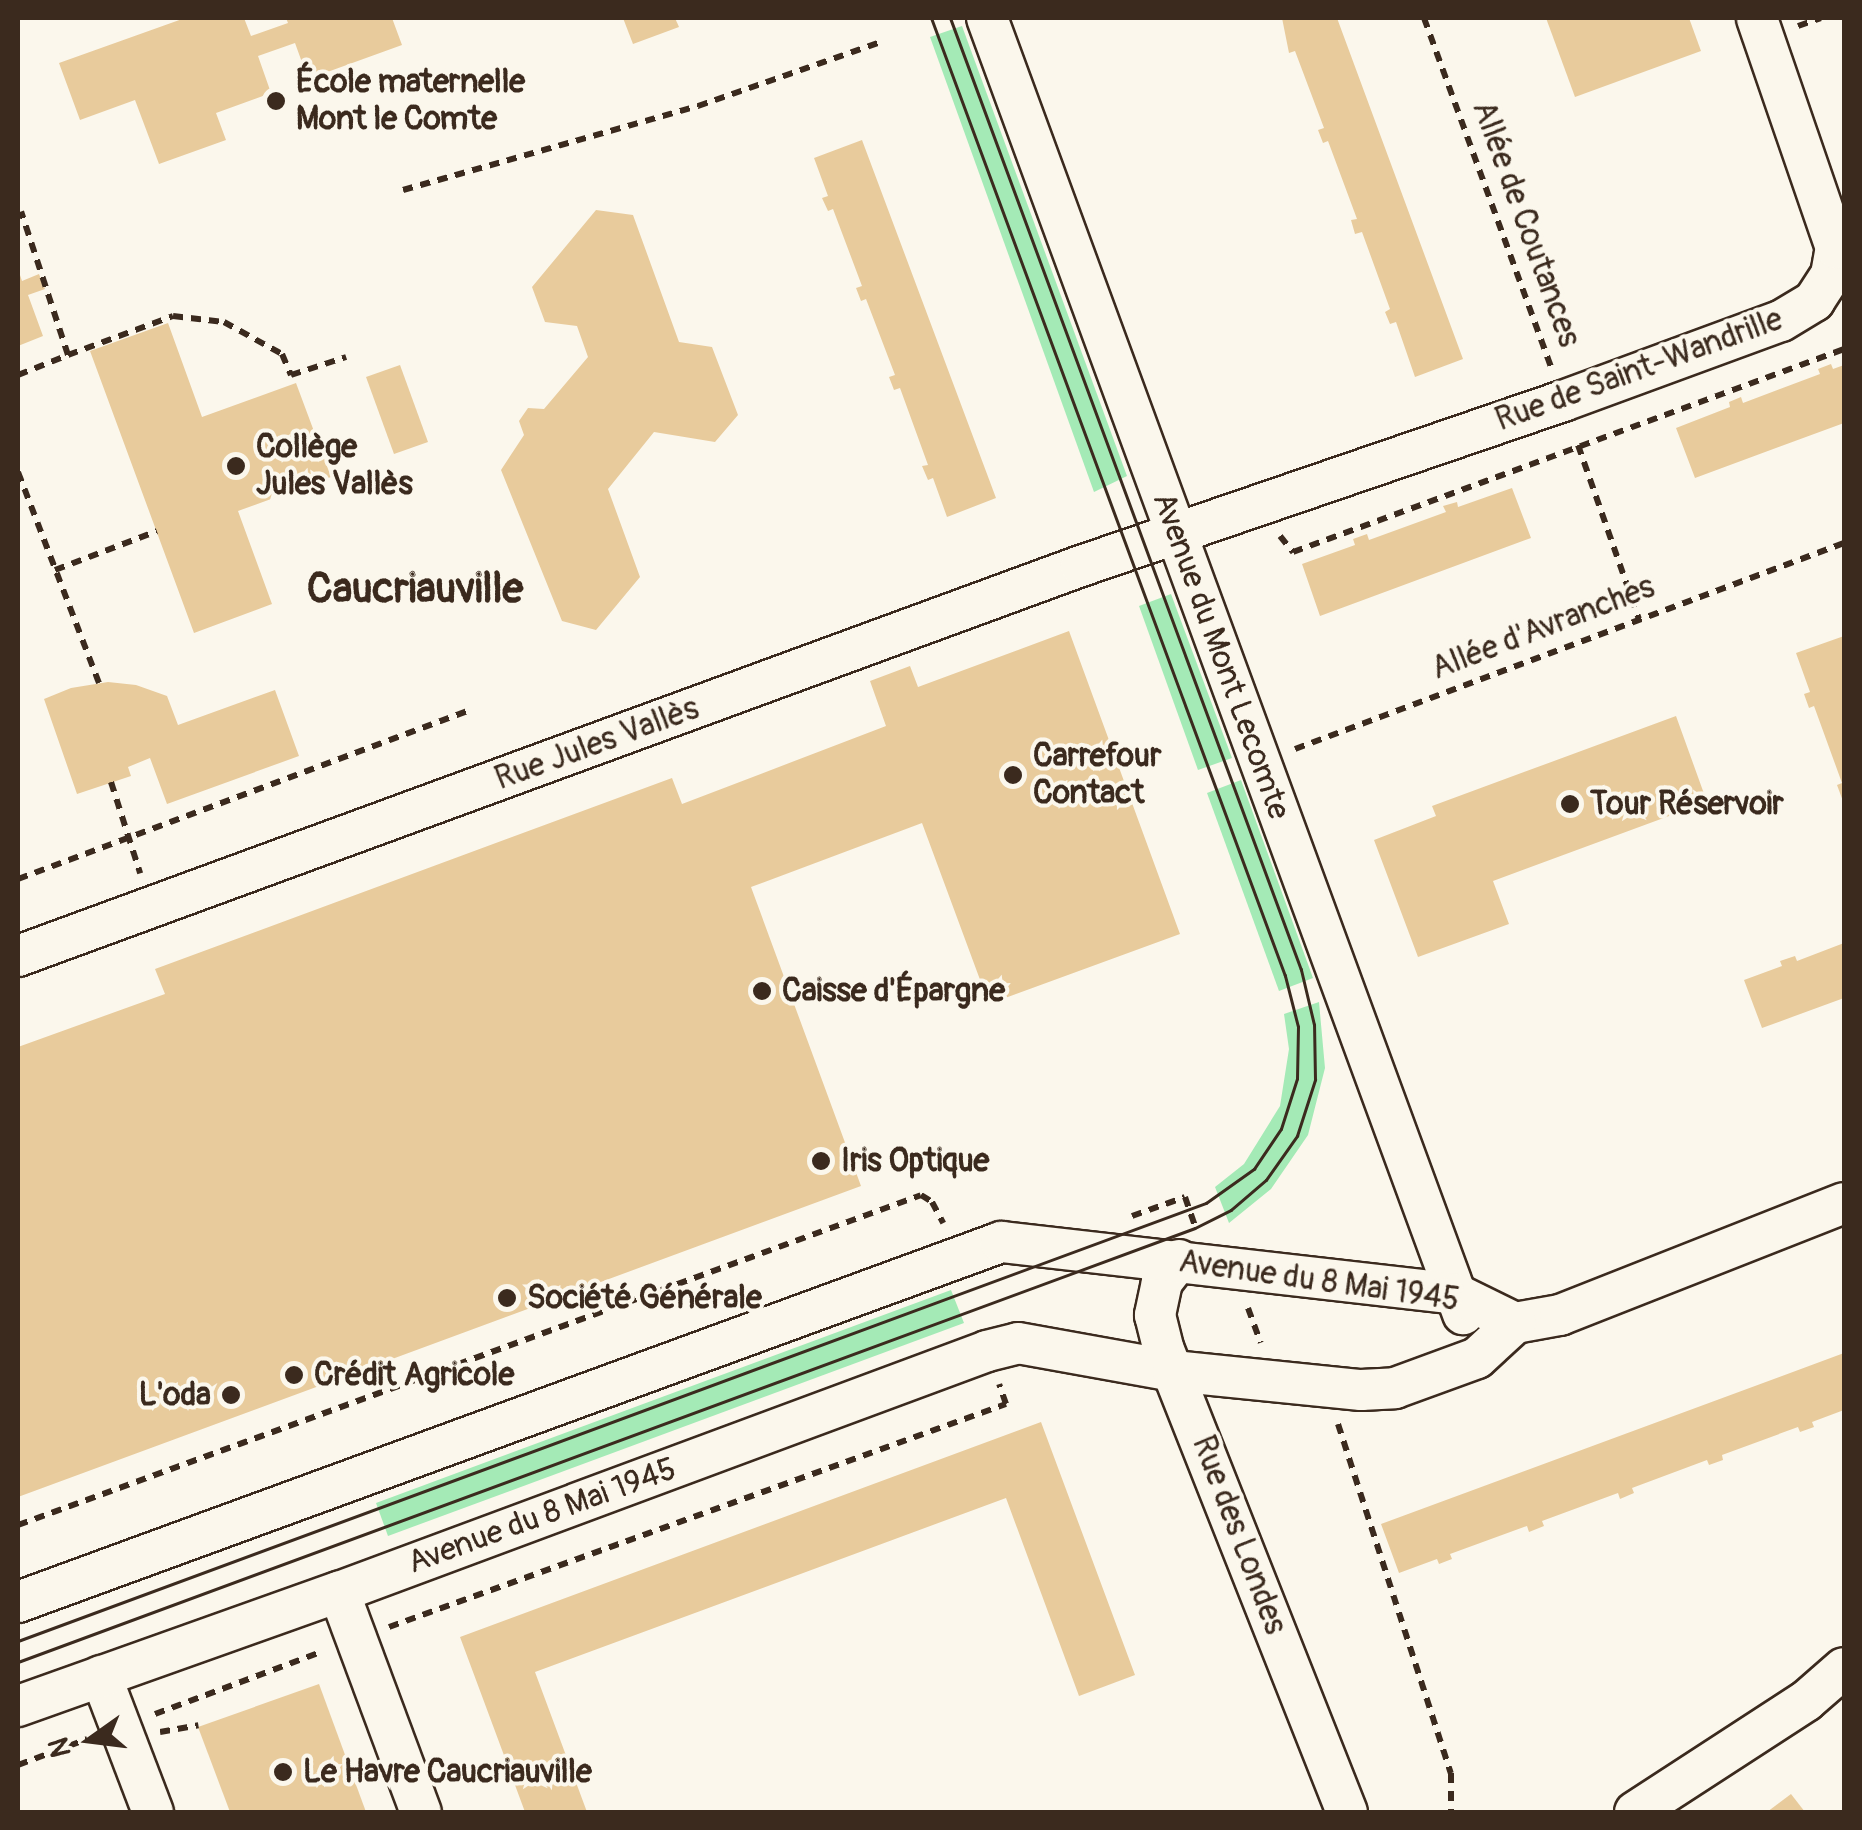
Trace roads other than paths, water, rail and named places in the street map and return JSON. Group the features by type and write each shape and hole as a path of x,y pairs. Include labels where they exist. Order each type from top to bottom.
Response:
{"street":[{"name":"Avenue du Mont Lecomte","path":"987,18 1477,1358"},
{"name":"Rue de Saint-Wandrille","path":"1177,534 1564,401 1781,320 1814,301 1830,275 1836,248 1757,18"},
{"name":"Rue Jules Vallès","path":"18,956 1177,534"},
{"path":"1515,1323 1560,1315 1844,1204"},
{"name":"Avenue du 8 Mai 1945","path":"18,1602 1000,1242 1456,1294 1515,1323 1477,1358 1395,1388 1173,1371 1018,1343 987,1350 339,1592 18,1706"},
{"name":"Rue des Londes","path":"1179,1260 1162,1282 1156,1315 1173,1371 1347,1812"},
{"path":"339,1592 422,1812"},
{"path":"1635,1812 1806,1701 1844,1668"},
{"path":"102,1676 153,1812"}],"tram line":[{"path":"18,1641 1206,1203 1254,1169 1281,1129 1297,1079 1298,1027 1285,976 931,18"},
{"path":"18,1662 1195,1228 1231,1210 1266,1180 1297,1136 1315,1080 1314,1025 1301,970 950,18"}],"place":[{"name":"École maternelle Mont le Comte","path":"276,101"},
{"name":"Collège Jules Vallès","path":"236,466"},
{"name":"Carrefour Contact","path":"1013,775"},
{"name":"Tour Réservoir","path":"1570,804"},
{"name":"Caisse d'Épargne","path":"762,991"},
{"name":"Iris Optique","path":"821,1161"},
{"name":"Société Générale","path":"507,1298"},
{"name":"Crédit Agricole","path":"294,1375"},
{"name":"L'oda","path":"231,1395"},
{"name":"Le Havre Caucriauville","path":"283,1772"}],"district":[{"name":"Caucriauville","path":"415,589"}]}
